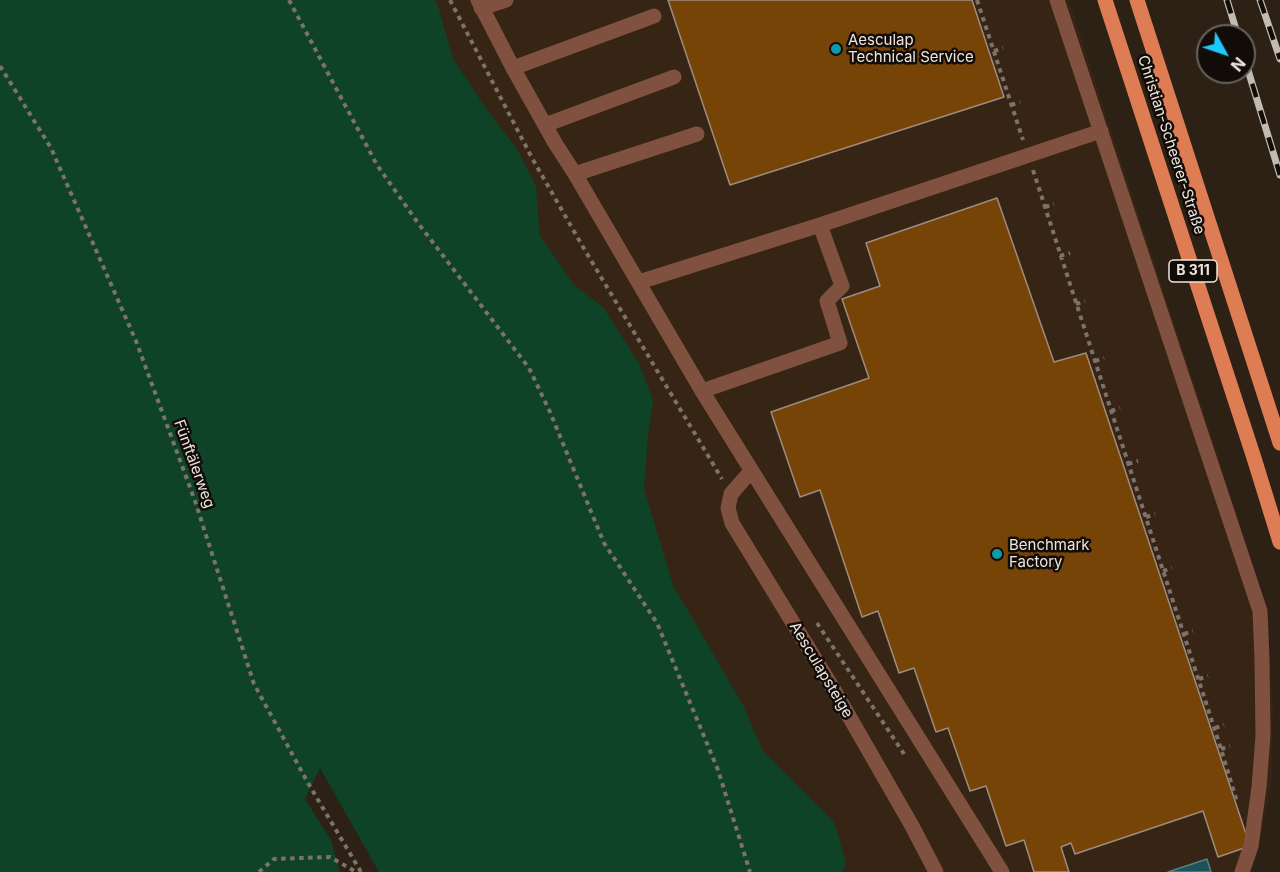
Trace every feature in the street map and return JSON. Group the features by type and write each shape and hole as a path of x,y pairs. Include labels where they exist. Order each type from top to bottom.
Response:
{"main road":[{"name":"Christian-Scheerer-Straße","path":"1105,0 1280,542"},
{"name":"Christian-Scheerer-Straße","path":"1137,0 1280,443"}],"lane":[{"path":"506,0 480,4 545,125 702,391 1002,872"},
{"path":"1057,0 1260,611 1263,736 1260,780 1251,846 1242,872"},
{"path":"513,68 654,16"},
{"path":"545,125 675,77"},
{"path":"639,282 820,225 1101,131"},
{"path":"575,174 697,134"},
{"path":"702,391 840,344 827,301 842,286 820,225"},
{"path":"731,494 751,471"},
{"name":"Aesculapsteige","path":"731,494 728,508 732,524 834,690 936,872"}],"path":[{"path":"289,0 377,165 418,224 530,368 604,543 657,623 718,770 750,872"},
{"path":"450,0 537,168 731,494"},
{"path":"985,0 977,1 1234,792"},
{"path":"994,51 1003,48"},
{"name":"Fünftälerweg","path":"0,66 51,148 136,341 195,501 254,684 308,783 361,872"},
{"path":"1011,105 1020,102"},
{"path":"1044,207 1054,204"},
{"path":"1060,256 1070,253"},
{"path":"1076,304 1085,301"},
{"path":"1095,360 1104,358"},
{"path":"1111,411 1120,408"},
{"path":"1128,464 1138,461"},
{"path":"1146,517 1155,514"},
{"path":"1163,571 1172,568"},
{"path":"811,614 910,763"},
{"path":"1184,634 1193,631"},
{"path":"1199,679 1208,676"},
{"path":"1215,728 1224,725"},
{"path":"1221,749 1230,746"},
{"path":"259,872 274,859 330,857 356,872"}],"shaded area":[{"path":"407,0 1069,0 1234,506 1265,609 1273,704 1272,775 1258,852 1252,872 766,872"}],"green space":[{"path":"0,0 435,0 453,59 517,149 536,186 540,236 574,285 603,307 640,365 653,401 644,488 673,585 743,705 763,751 834,822 846,863 843,872 379,872 320,768 305,799 331,840 340,872 0,872"}],"water":[{"path":"1207,859 1211,872 1168,872"}],"building":[{"name":"Aesculap Technical Service","path":"668,0 972,0 1004,97 730,185"},
{"name":"Benchmark Factory","path":"997,198 1054,362 1086,353 1250,846 1218,857 1203,811 1075,854 1071,843 1061,847 1069,872 1034,872 1024,840 1006,846 986,786 970,791 948,728 936,732 914,668 899,673 878,611 862,617 820,490 800,497 771,412 869,378 842,299 880,286 866,243"}],"railway":[{"path":"1227,0 1234,24"},
{"path":"1260,0 1280,59"},
{"path":"1252,84 1280,175"}],"place":[{"name":"Aesculap Technical Service","path":"836,49"},
{"name":"Benchmark Factory","path":"997,554"}]}
